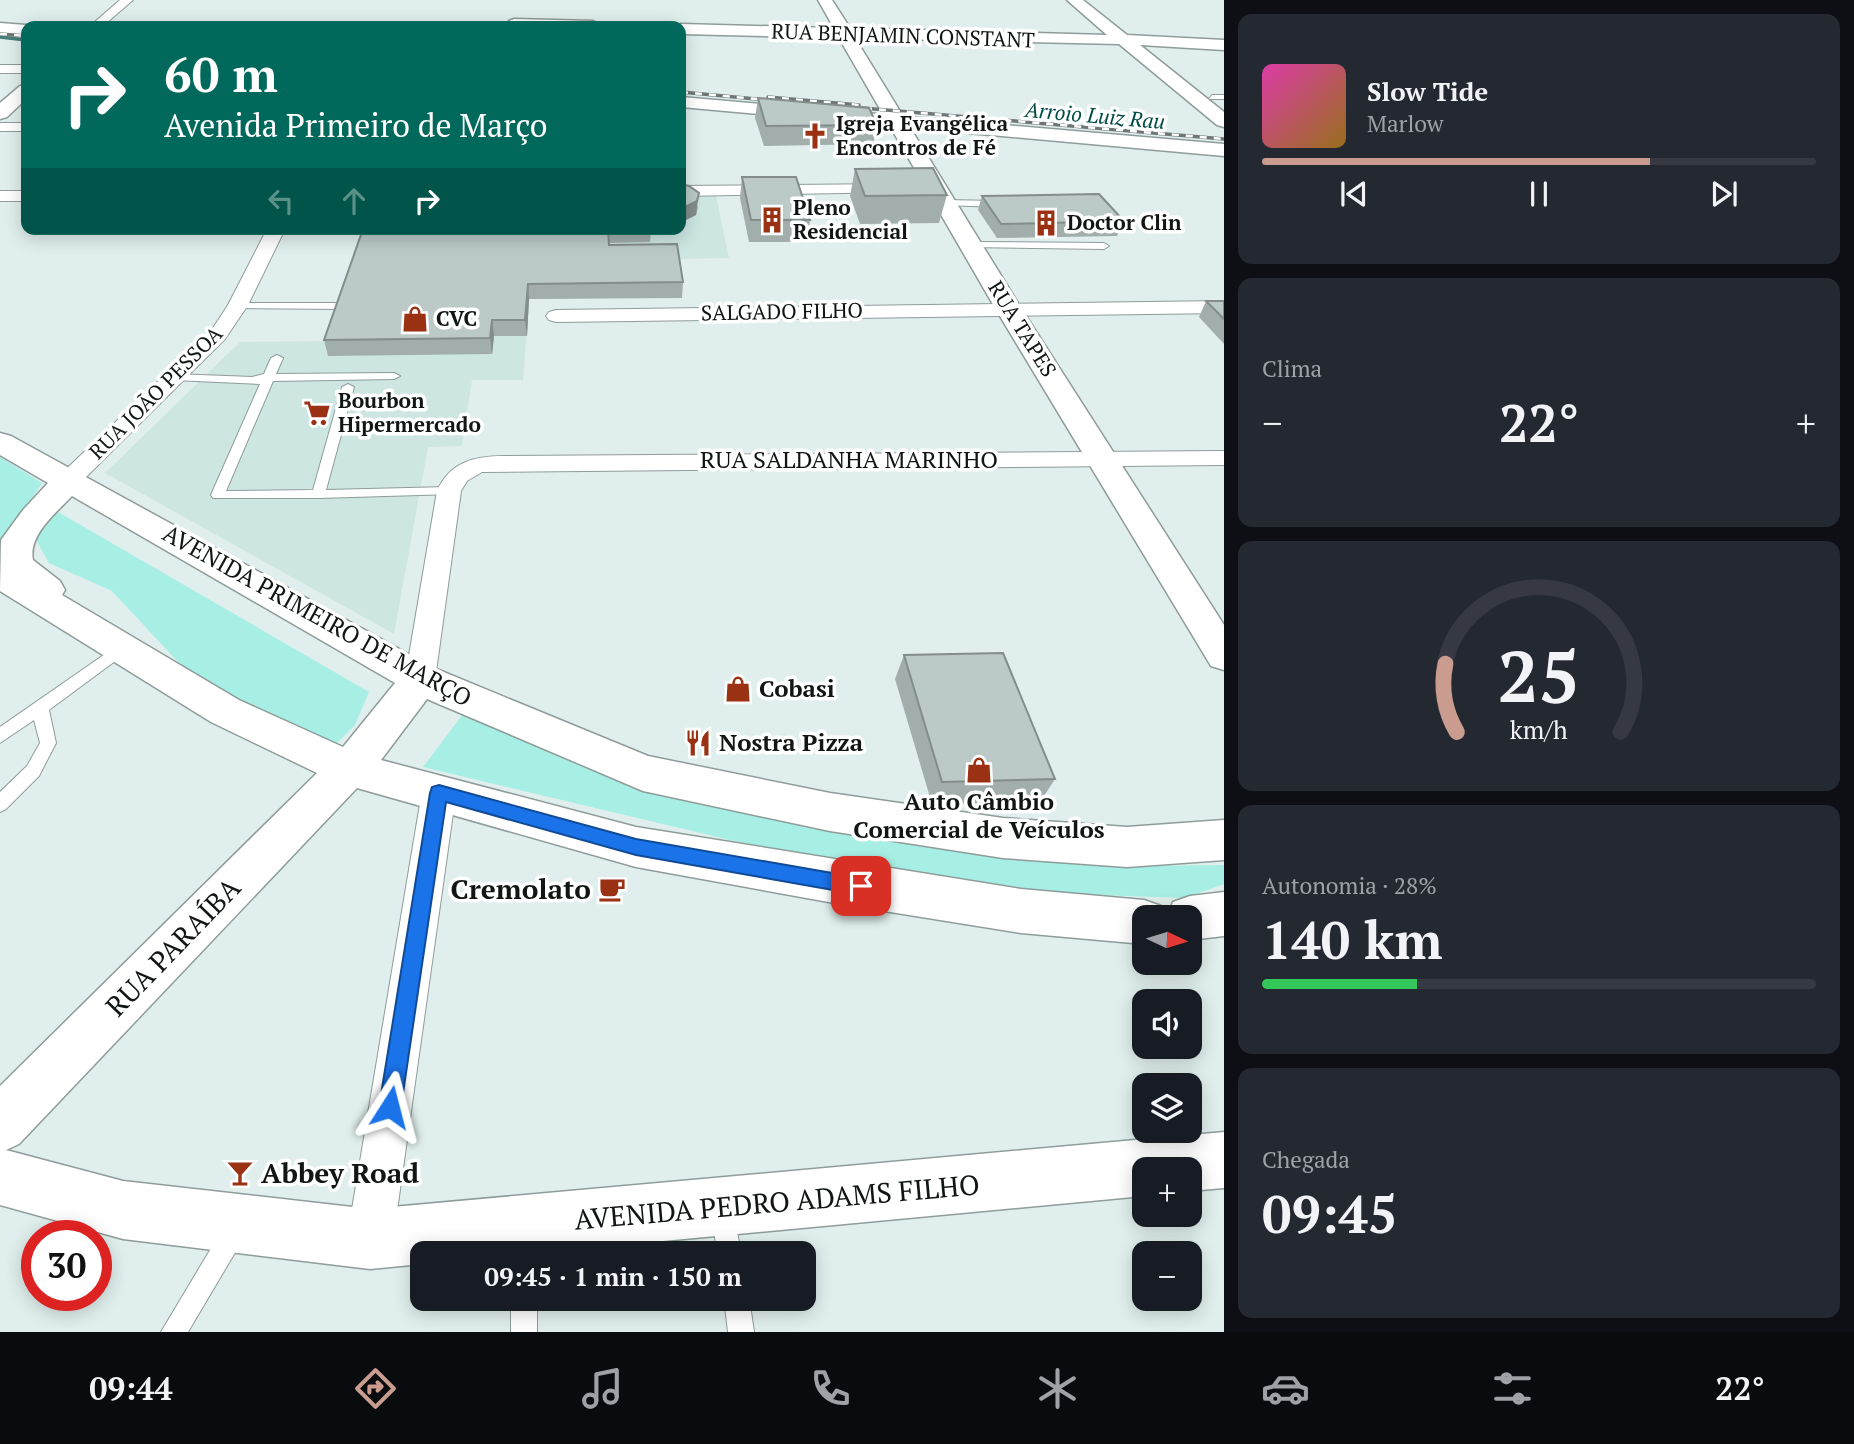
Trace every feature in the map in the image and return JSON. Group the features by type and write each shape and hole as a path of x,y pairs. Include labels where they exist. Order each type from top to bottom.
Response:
{"main road":[{"name":"RUA TAPES","path":"825,0 845,34 899,108 941,196 970,245 1224,656"},
{"path":"1074,0 1220,100"},
{"path":"1087,0 1224,121"},
{"path":"0,28 21,30"},
{"name":"RUA BENJAMIN CONSTANT","path":"686,29 1224,45"},
{"path":"0,42 21,44"},
{"path":"0,113 21,94"},
{"path":"858,97 899,108"},
{"path":"686,102 899,108 1224,150"},
{"path":"1198,125 1224,127"},
{"name":"AVENIDA PRIMEIRO DE MARÇO","path":"0,442 70,479 420,679 643,773 831,812 1003,838 1127,846 1224,840"},
{"path":"70,479 22,532 15,546 15,558 23,570 117,646"},
{"path":"0,575 225,711 347,768 649,849 1008,909 1132,921"},
{"name":"RUA PARAÍBA","path":"0,1125 379,736 420,679"},
{"path":"1202,917 1224,914"},
{"name":"AVENIDA PEDRO ADAMS FILHO","path":"0,1177 123,1210 370,1238 523,1240 726,1230 1224,1160"}],"street":[{"path":"102,21 127,0"},
{"path":"0,69 21,69"},
{"path":"0,127 21,127"},
{"path":"686,191 941,196"},
{"path":"0,196 21,196"},
{"name":"RUA JOÃO PESSOA","path":"70,479 218,335 238,304 273,235"},
{"name":"SALGADO FILHO","path":"556,316 1224,307"},
{"name":"RUA SALDANHA MARINHO","path":"449,491 454,478 474,466 504,463 1224,457"},
{"path":"420,679 449,491"},
{"path":"370,1238 439,793"}],"lane":[{"path":"941,196 1012,204"},
{"path":"970,245 1104,246"},
{"path":"238,304 345,306"},
{"path":"277,358 218,495 400,494 449,491"},
{"path":"174,377 268,380 394,376"},
{"path":"318,494 348,387"},
{"path":"0,736 40,708 117,646"},
{"path":"0,804 33,772 48,743 40,708"},
{"path":"174,1332 241,1223"},
{"path":"523,1311 524,1332"},
{"path":"738,1311 741,1332"}],"shaded area":[{"name":"Bourbon Hipermercado","path":"716,196 729,258 677,259 682,297 529,299 523,380 472,380 462,446 428,447 394,634 105,473 240,342 333,341 369,235 686,235 686,197"},
{"path":"0,457 42,483 0,547"},
{"path":"58,512 369,692 355,725 330,750 192,677 112,591 49,563 35,538"},
{"path":"463,714 847,832 1145,866 1224,865 1224,884 1185,898 1038,893 873,874 423,767"}],"building":[{"path":"758,98 869,108 877,125 766,126"},
{"path":"933,168 947,195 865,196 855,169"},
{"path":"742,177 796,177 810,220 751,220"},
{"path":"686,185 699,193 697,201 686,206"},
{"path":"1099,194 1124,221 1001,224 982,196"},
{"path":"361,235 608,235 609,245 677,244 683,282 528,284 525,320 492,320 490,338 324,340"},
{"path":"1206,301 1224,301 1224,319"},
{"path":"1003,653 1055,779 942,782 904,655"}],"waterway":[{"name":"Arroio Luiz Rau","path":"0,37 21,39"}],"railway":[{"path":"0,34 21,36"},
{"path":"686,92 778,101"},
{"path":"768,97 859,105"},
{"path":"851,107 1224,139"}],"place":[{"name":"Igreja Evangélica Encontros de Fé","path":"815,136"},
{"name":"Pleno Residencial","path":"772,220"},
{"name":"Doctor Clin","path":"1046,223"},
{"name":"CVC","path":"415,319"},
{"name":"Bourbon Hipermercado","path":"317,413"},
{"name":"Cobasi","path":"738,689"},
{"name":"Nostra Pizza","path":"698,743"},
{"name":"Auto Câmbio Comercial de Veículos","path":"979,770"},
{"name":"Cremolato","path":"612,889"},
{"name":"Abbey Road","path":"240,1173"}],"route":[{"path":"390,1107 439,793 636,847 861,886"}]}
